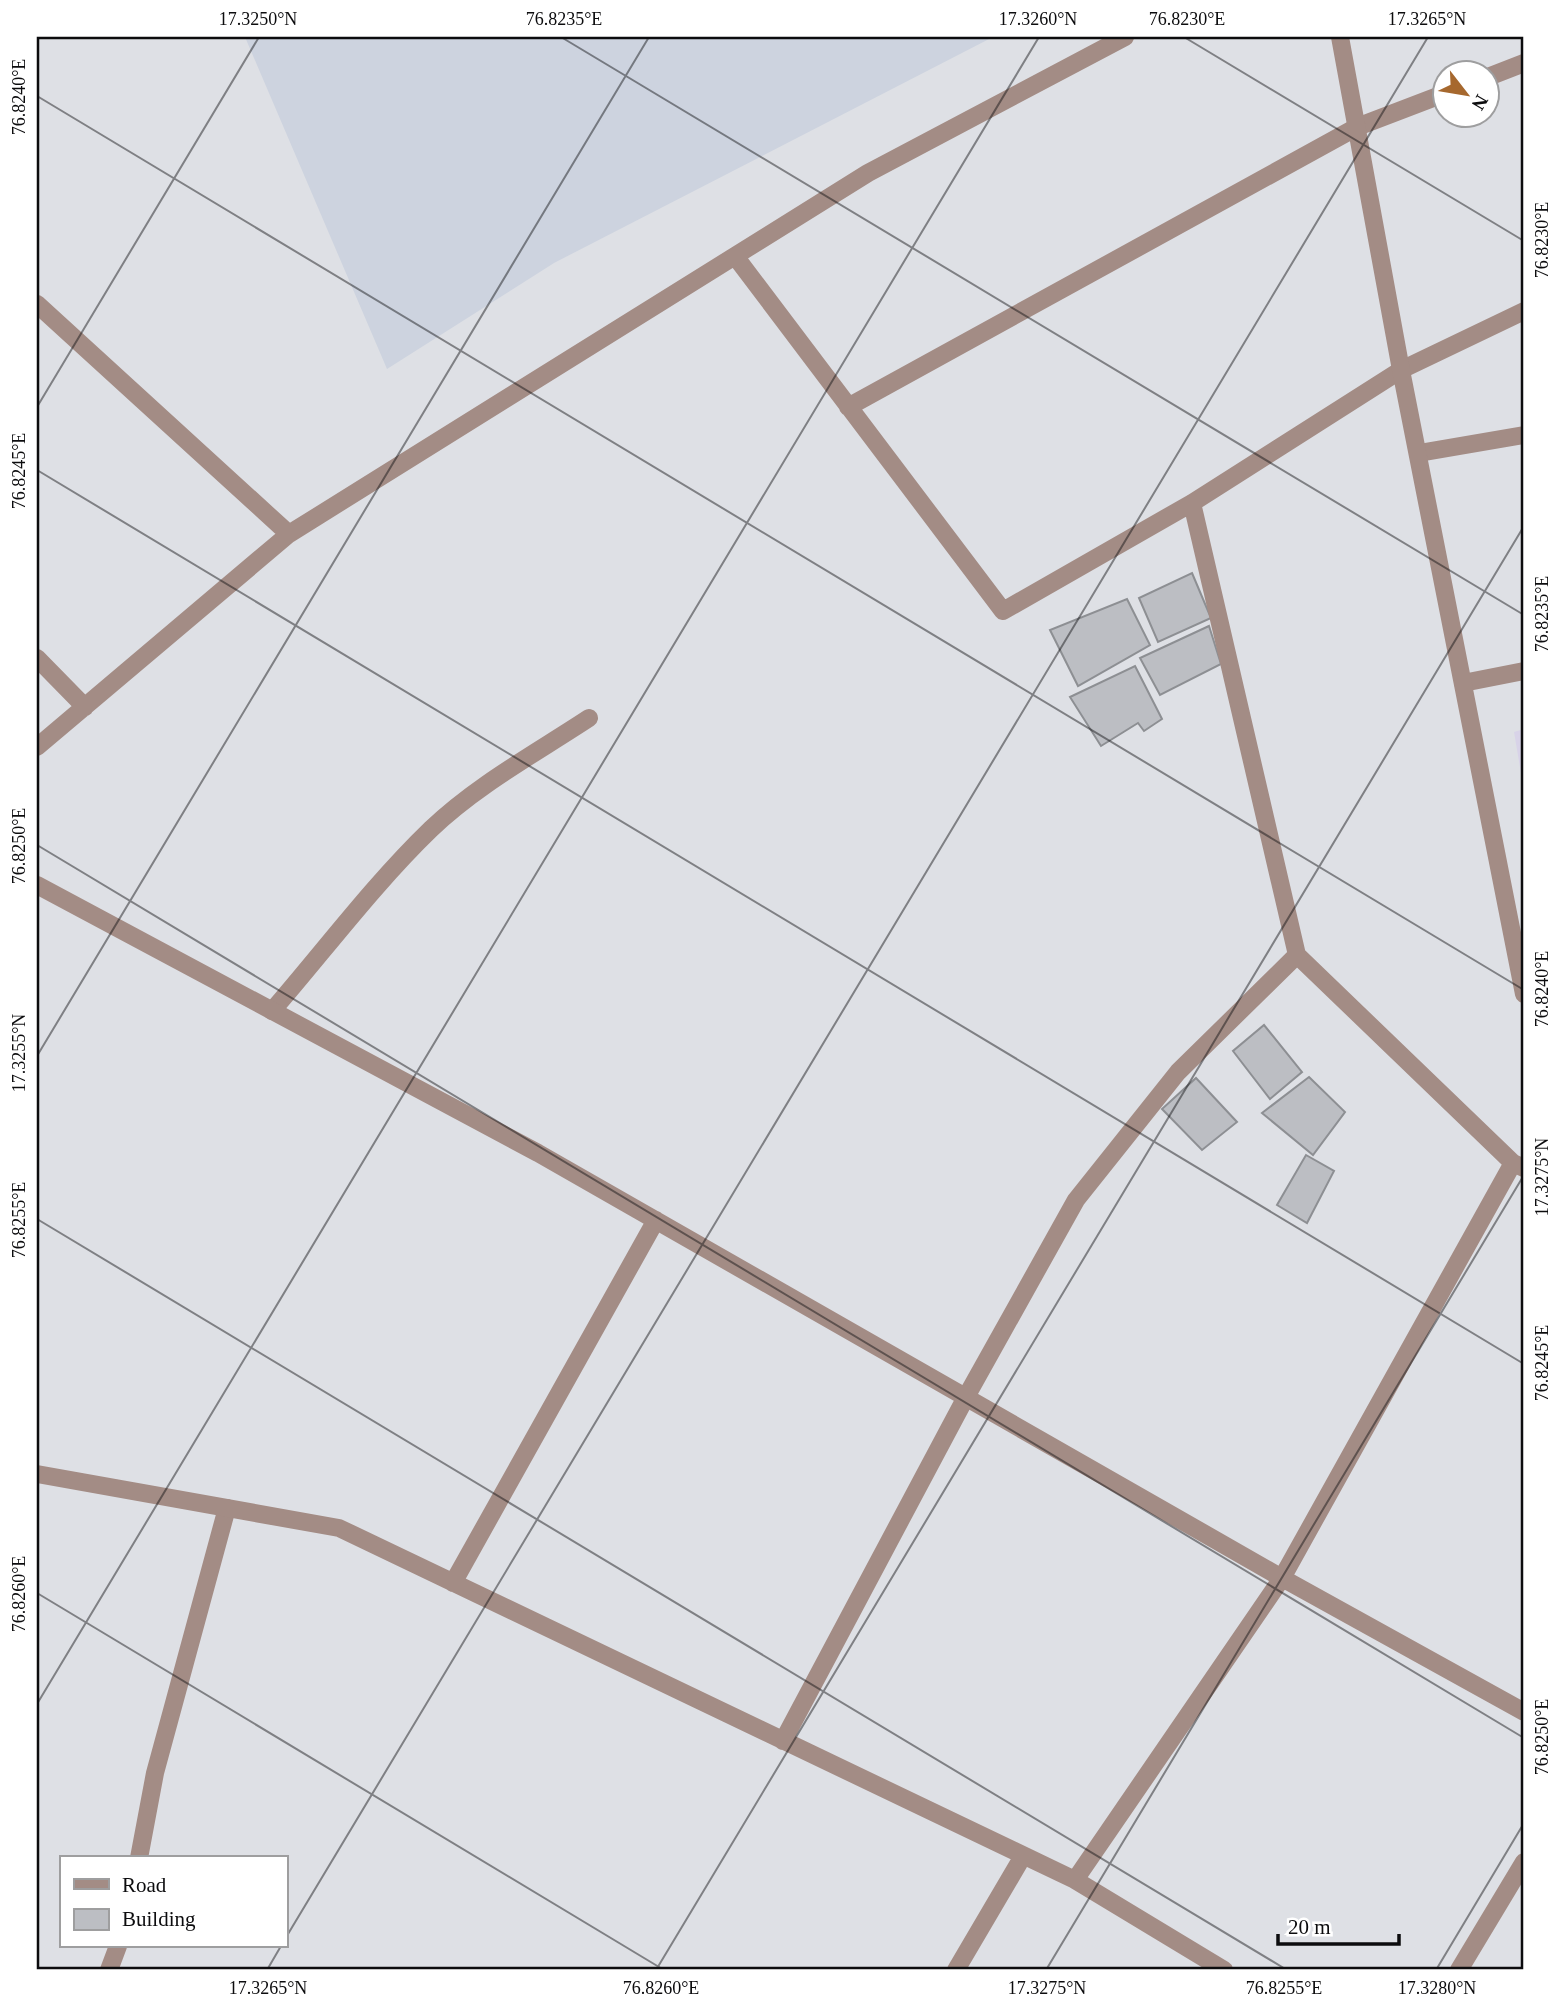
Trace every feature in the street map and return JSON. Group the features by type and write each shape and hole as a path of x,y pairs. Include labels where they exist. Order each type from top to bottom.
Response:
{"street":[{"path":"37,747 289,534 868,173 1125,37"},
{"path":"1340,37 1401,370 1524,995"},
{"path":"1502,72 1524,63"},
{"path":"848,407 1357,127 1432,98"},
{"path":"735,256 1003,611 1192,503 1401,370 1524,311"},
{"path":"37,304 289,534"},
{"path":"1419,453 1524,435"},
{"path":"1075,1880 1282,1578 1519,1166 1297,956 1192,503"},
{"path":"37,658 85,707"},
{"path":"1463,683 1524,671"},
{"path":"272,1011 402,859 433,827 485,786 589,718"},
{"path":"37,885 538,1153 1282,1578 1524,1712"},
{"path":"783,1741 966,1397 1076,1200 1178,1072 1297,956"},
{"path":"453,1583 656,1220"},
{"path":"37,1474 339,1528 1075,1880 1224,1970"},
{"path":"139,1856 155,1773 227,1508"},
{"path":"956,1970 1023,1856"},
{"path":"1459,1970 1524,1862"},
{"path":"109,1970 117,1948"}],"shaded area":[{"path":"245,37 993,37 554,263 387,369"},
{"path":"1524,729 1524,791 1514,732"}],"building":[{"path":"1192,573 1211,618 1158,642 1139,598"},
{"path":"1127,599 1150,645 1078,686 1050,630"},
{"path":"1209,626 1221,664 1160,695 1140,658"},
{"path":"1135,666 1162,719 1144,731 1138,723 1101,746 1070,697"},
{"path":"1264,1025 1302,1072 1270,1099 1233,1051"},
{"path":"1309,1077 1345,1112 1313,1155 1262,1113"},
{"path":"1196,1078 1237,1122 1202,1150 1162,1109"},
{"path":"1306,1155 1334,1171 1307,1223 1277,1205"}]}
